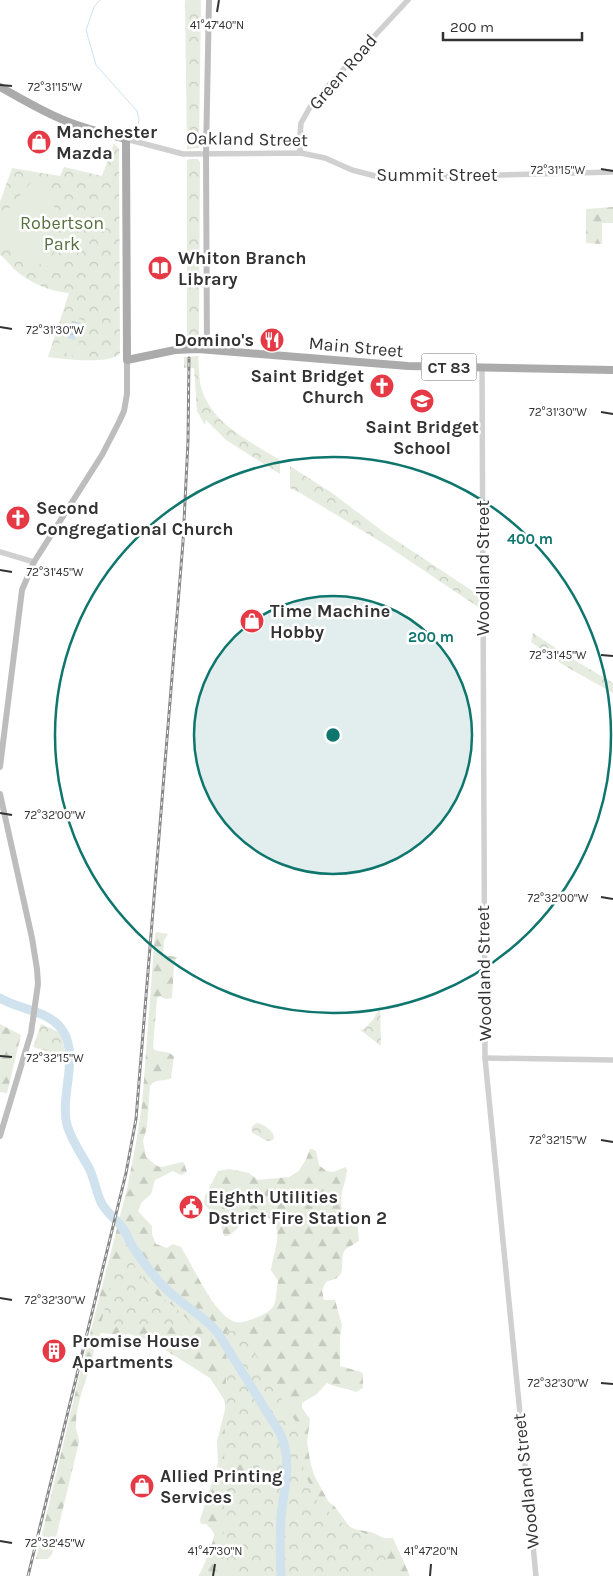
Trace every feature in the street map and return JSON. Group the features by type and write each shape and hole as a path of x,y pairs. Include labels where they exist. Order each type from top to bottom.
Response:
{"main road":[{"path":"207,349 206,154 209,0"},
{"name":"Oakland Street","path":"0,87 68,122 93,131 126,139"},
{"path":"0,767 20,601 25,579 102,455 124,411 127,394 126,139"},
{"name":"Main Street","path":"127,360 180,350 207,349 404,366 613,370"},
{"path":"0,794 35,954 38,984 34,1019 0,1136"}],"street":[{"name":"Green Road","path":"300,153 301,123 313,102 408,0"},
{"name":"Oakland Street","path":"126,139 180,154 300,153 325,158"},
{"name":"Summit Street","path":"325,158 366,175 398,178 613,172"},
{"name":"Woodland Street","path":"482,367 485,1058 536,1576"},
{"path":"0,552 34,562"},
{"path":"485,1058 613,1060"}],"green space":[{"path":"185,0 201,0 199,148 187,149"},
{"name":"Robertson Park","path":"114,143 119,149 120,353 115,357 98,360 48,357 69,293 47,288 33,282 14,269 0,255 0,202 12,168 60,176 64,167 102,176"},
{"path":"189,159 198,159 200,162 199,338 187,338 187,161"},
{"path":"33,180 49,197 58,220 58,235 48,266 37,264 0,234 0,219"},
{"path":"613,207 613,223 602,223 602,244 586,243 586,209"},
{"path":"69,316 86,321 74,356 57,350"},
{"path":"198,356 200,383 204,397 212,409 231,429 243,438 280,460 280,474 226,440 206,420 205,425 197,411 194,368 184,368 184,357"},
{"path":"290,466 332,493 385,533 480,596 481,609 386,545 290,488"},
{"path":"533,633 613,683 613,693 565,666 531,642"},
{"path":"157,932 168,934 164,941 163,955 177,957 174,965 172,998 165,999 160,996 157,998 153,1048 157,1051 169,1053 174,1057 171,1078 154,1082 150,1086 147,1127 143,1141 146,1157 157,1166 162,1167 182,1162 187,1172 181,1175 173,1171 155,1180 151,1194 142,1202 138,1211 152,1226 152,1234 156,1244 167,1248 173,1244 181,1247 203,1287 217,1307 231,1320 242,1322 267,1312 274,1305 278,1281 271,1270 277,1230 270,1218 250,1214 242,1217 237,1229 228,1236 224,1236 221,1225 204,1203 205,1196 218,1171 229,1169 249,1173 258,1180 289,1177 299,1171 310,1149 316,1151 319,1165 326,1171 333,1172 346,1167 341,1195 342,1210 344,1218 357,1219 359,1241 345,1250 342,1257 342,1271 338,1277 326,1282 322,1290 324,1300 335,1300 342,1325 340,1366 361,1372 363,1374 363,1388 356,1392 327,1383 317,1394 302,1403 302,1408 310,1419 307,1442 314,1475 328,1501 353,1529 371,1532 384,1538 393,1538 410,1576 198,1576 214,1537 212,1530 206,1524 201,1524 200,1520 218,1463 217,1441 226,1406 210,1378 151,1341 129,1334 101,1333 97,1341 79,1403 76,1427 79,1442 52,1554 48,1559 36,1559 80,1373 127,1189 136,1143 142,1105 155,934"},
{"path":"380,1003 381,1046 359,1029 365,1028 371,1021 378,1011"},
{"path":"0,1024 21,1035 7,1093 0,1092"},
{"path":"41,1024 61,1033 66,1057 33,1047"},
{"path":"256,1123 269,1129 274,1136 273,1140 267,1141 253,1133 251,1128"},
{"path":"126,1247 136,1269 156,1294 176,1308 191,1323 100,1328 113,1274 122,1263"},
{"path":"227,1331 240,1331 258,1359 265,1376 280,1394 286,1409 295,1420 302,1446 304,1475 316,1499 342,1523 385,1543 386,1576 223,1576 224,1480 253,1477 253,1463 224,1466"}],"water":[{"path":"72,321 80,323 75,340 67,338"}],"waterway":[{"path":"100,0 94,7 86,30 96,65 137,111 139,120 136,135"},
{"path":"0,998 42,1014 57,1024 63,1031 70,1053 65,1104 68,1128 89,1168 102,1204 122,1227 133,1247 163,1286 218,1333 280,1433 284,1443 287,1464 281,1517 281,1576"}],"railway":[{"path":"28,1576 126,1173 136,1119 183,542 188,441 189,358"}],"place":[{"name":"Manchester Mazda","path":"39,142"},
{"name":"Whiton Branch Library","path":"160,268"},
{"name":"Domino's","path":"272,340"},
{"name":"Saint Bridget Church","path":"382,386"},
{"name":"Saint Bridget School","path":"422,401"},
{"name":"Second Congregational Church","path":"18,518"},
{"name":"Time Machine Hobby","path":"252,621"},
{"name":"Eighth Utilities Dstrict Fire Station 2","path":"191,1207"},
{"name":"Promise House Apartments","path":"54,1351"},
{"name":"Allied Printing Services","path":"142,1486"}]}
